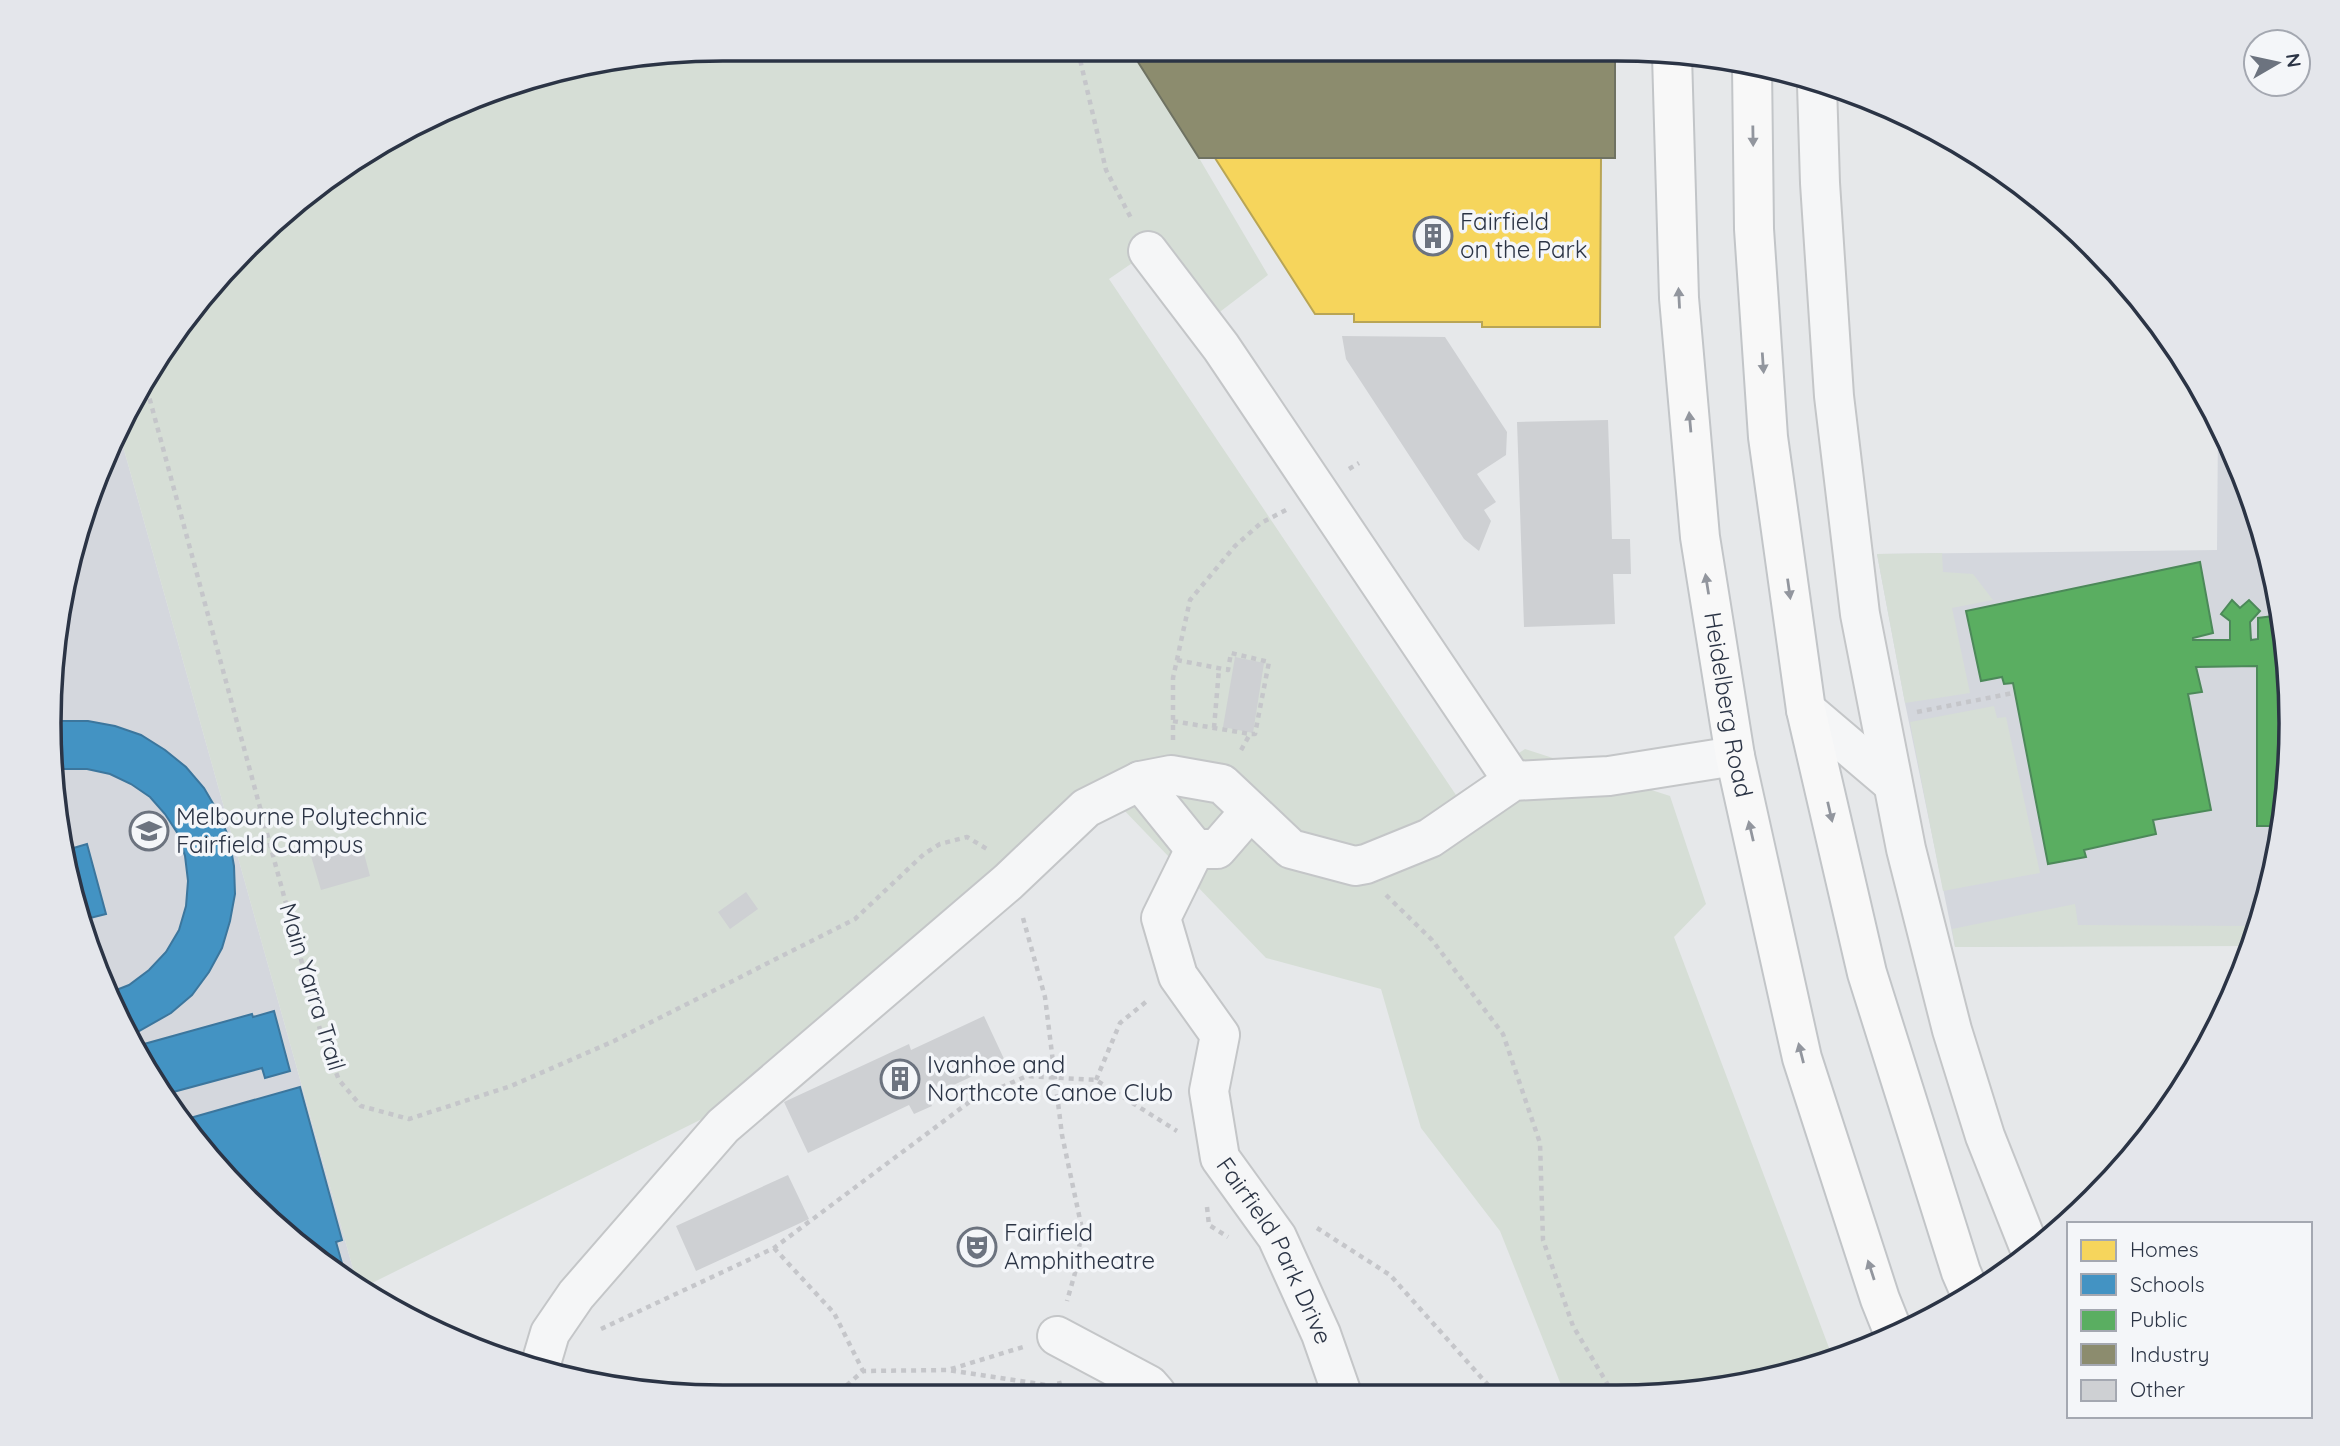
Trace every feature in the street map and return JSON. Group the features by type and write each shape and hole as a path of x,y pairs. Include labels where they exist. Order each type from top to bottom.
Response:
{"main road":[{"name":"Heidelberg Road","path":"1672,64 1679,298 1700,537 1735,756 1802,1058 1891,1325"},
{"path":"1752,75 1754,229 1768,437 1806,710 1867,973 1966,1285"}],"lane":[{"path":"1817,92 1820,183 1834,396 1860,614 1892,783 1952,1030 1985,1136 2027,1242"},
{"path":"1148,251 1228,358 1513,781"},
{"path":"1806,710 1892,783"},
{"path":"542,1359 550,1333 576,1295 723,1126 1014,896 1086,808 1156,778 1222,784 1291,849 1355,866 1430,838 1513,781 1609,776 1735,756"},
{"path":"1156,778 1195,849 1217,849 1250,811"},
{"name":"Fairfield Park Drive","path":"1195,849 1161,918 1178,976 1220,1035 1209,1091 1220,1158 1277,1237 1321,1334 1339,1385"},
{"path":"1057,1336 1149,1385"}],"path":[{"path":"1080,61 1106,170 1148,251"},
{"name":"Main Yarra Trail","path":"149,393 322,1037 339,1080 361,1106 409,1119 511,1086 614,1041 855,919 924,854 940,844 967,837 986,847 1014,896 1045,997 1068,1168 1082,1229 1075,1273 1057,1336"},
{"path":"1156,778 1173,721 1173,678 1190,600 1234,546 1261,523 1287,510"},
{"path":"1173,721 1255,734 1269,662 1231,653 1228,670 1177,660"},
{"path":"1213,728 1219,669"},
{"path":"1912,713 2013,693"},
{"path":"1355,866 1432,940 1503,1034 1540,1143 1543,1240 1573,1326 1608,1385"},
{"path":"1096,1080 1120,1023 1178,976"},
{"path":"599,1330 774,1248 972,1100 1027,1076 1096,1080 1220,1158"},
{"path":"1311,1224 1390,1275 1488,1385"},
{"path":"774,1248 834,1312 863,1371"},
{"path":"948,1370 1057,1336"},
{"path":"847,1385 863,1371 948,1370 1046,1385"}],"shaded area":[{"path":"1137,61 1268,275 1208,321 1157,246 1109,279 1456,795 1525,749 1670,796 1706,904 1674,937 1830,1350 1746,1372 1703,1379 1617,1385 1561,1385 1500,1231 1421,1128 1381,989 1266,958 1097,782 706,1117 372,1283 354,1272 123,445 173,355 225,287 287,225 320,198 355,173 430,129 510,96 594,74 680,63"},
{"name":"Melbourne Polytechnic Fairfield Campus","path":"123,445 354,1272 287,1221 255,1191 225,1159 173,1091 129,1016 96,936 84,894 67,809 61,723 63,680 74,594 84,552 96,510"},
{"path":"2218,446 2244,510 2266,594 2273,637 2279,723 2273,809 2266,852 2240,945 1955,947 1877,554 2217,550"},
{"path":"1942,553 1943,572 1973,574 1993,600 1952,608 1970,693 1905,703 1877,554"},
{"path":"1994,706 1997,718 2006,717 2040,873 1943,891 1910,722"},
{"path":"2075,904 2078,925 2247,926 2240,946 1955,947 1952,929"}],"building: Homes":[{"name":"Fairfield on the Park","path":"1215,158 1601,158 1600,327 1482,327 1482,322 1354,322 1354,314 1315,314"}],"building: Schools":[{"path":"61,721 88,721 115,726 141,735 165,750 186,767 204,788 229,838 235,894 222,948 192,995 171,1013 138,1032 118,989 129,985 149,970 166,952 179,930 186,906 188,881 185,856 178,834 150,797 110,774 87,769 63,769"},
{"path":"87,844 106,914 91,918 73,848"},
{"path":"274,1011 290,1071 265,1078 262,1068 174,1092 144,1044 252,1014 253,1017"},
{"path":"300,1087 342,1240 336,1242 342,1264 287,1221 255,1191 192,1117"}],"building: Public":[{"path":"2200,562 2213,633 2193,640 2230,640 2230,621 2221,614 2232,600 2240,608 2249,600 2260,611 2250,622 2251,640 2258,639 2258,618 2270,616 2279,723 2270,826 2257,826 2257,666 2196,667 2202,692 2188,694 2211,810 2153,820 2156,834 2084,850 2086,857 2048,864 2013,683 2004,684 2002,677 1981,681 1966,611"}],"building: Industry":[{"path":"1137,61 1615,61 1615,158 1199,158"}],"building: Other":[{"path":"1342,336 1445,337 1507,432 1506,455 1477,474 1496,502 1484,510 1491,521 1479,551 1464,539 1346,359"},
{"path":"1608,420 1612,539 1630,539 1631,574 1613,574 1615,624 1524,627 1517,422"},
{"path":"1235,657 1264,663 1253,733 1223,727"},
{"path":"361,842 370,876 321,890 311,856"},
{"path":"746,892 758,909 730,929 718,912"},
{"name":"Ivanhoe and Northcote Canoe Club","path":"984,1016 1005,1061 928,1097 932,1106 914,1114 909,1105 808,1153 784,1102 909,1044 911,1050"},
{"path":"788,1175 809,1219 696,1271 676,1226"}],"place":[{"name":"Fairfield on the Park","path":"1433,236"},
{"name":"Melbourne Polytechnic Fairfield Campus","path":"149,831"},
{"name":"Ivanhoe and Northcote Canoe Club","path":"900,1079"},
{"name":"Fairfield Amphitheatre","path":"977,1247"}]}
